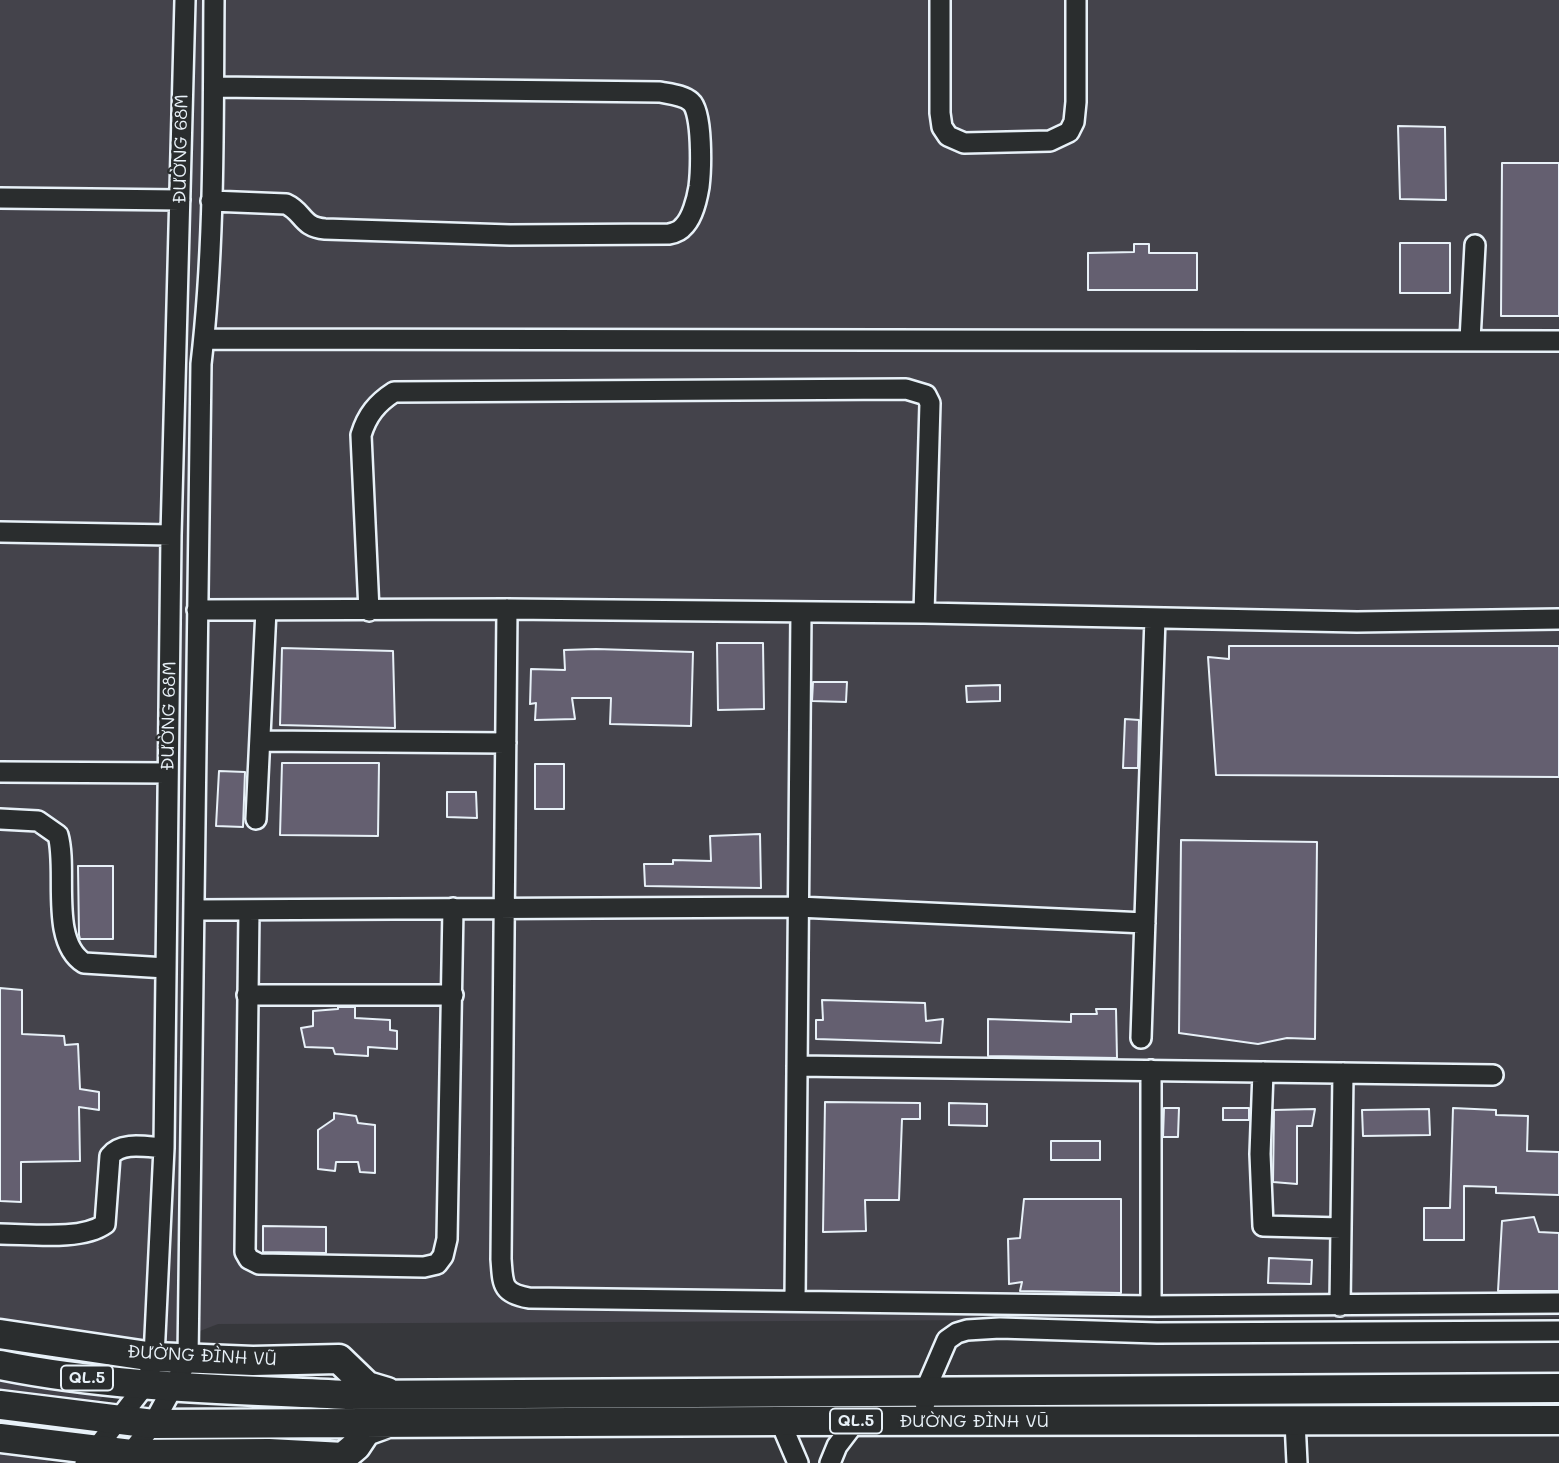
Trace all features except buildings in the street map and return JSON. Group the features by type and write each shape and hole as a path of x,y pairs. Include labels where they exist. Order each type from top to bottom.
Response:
{"highway":[{"name":"ĐƯỜNG ĐÌNH VŨ","path":"0,1334 154,1357 253,1361 339,1359 367,1386 393,1394"},
{"name":"ĐƯỜNG ĐÌNH VŨ","path":"0,1365 37,1373 146,1384 347,1395 1559,1388"},
{"name":"ĐƯỜNG ĐÌNH VŨ","path":"0,1405 153,1424 780,1420 1559,1420"},
{"path":"0,1437 90,1456 209,1458 269,1453 342,1457 356,1446 366,1431 388,1423"}],"street":[{"name":"ĐƯỜNG 68M","path":"90,1456 146,1384 154,1357 164,1148 171,535 185,0"},
{"path":"127,1458 153,1424 188,1359 201,364 211,201 214,0"},
{"path":"940,0 942,127 948,136 964,143 1050,141 1069,132 1074,122 1076,102 1076,0"},
{"path":"211,201 286,204 295,209 306,224 325,229 510,234 669,234 684,227 691,215 699,187 699,122 691,102 679,96 660,93 533,90 214,87"},
{"path":"0,198 180,200"},
{"path":"1471,340 1475,245"},
{"path":"204,339 1559,341"},
{"path":"369,611 361,435 366,419 380,401 394,392 906,389 926,395 930,403 924,613"},
{"path":"0,532 171,535"},
{"path":"197,610 507,609 924,613 1357,622 1559,619"},
{"path":"507,609 501,1259 502,1279 506,1289 514,1296 1151,1306 1559,1303"},
{"path":"256,819 266,610"},
{"path":"795,1300 801,612"},
{"path":"1141,1038 1155,618"},
{"path":"261,741 506,743"},
{"path":"0,772 168,773"},
{"path":"0,819 38,821 58,835 61,847 63,917 67,940 72,953 78,959 84,963 166,968"},
{"path":"194,910 798,907 1145,923"},
{"path":"249,910 244,1242 249,1259 259,1264 424,1267 437,1264 443,1256 447,1239 453,908"},
{"path":"247,995 453,995"},
{"path":"797,1066 1493,1075"},
{"path":"1151,1306 1152,1070"},
{"path":"1263,1072 1260,1154 1263,1226 1341,1228"},
{"path":"1340,1306 1343,1073"},
{"path":"0,1234 80,1233 98,1229 105,1224 107,1214 110,1156 113,1152 127,1147 164,1148"},
{"path":"924,1422 925,1391 947,1340 957,1332 967,1330 1000,1328 1157,1333 1559,1331"},
{"path":"780,1420 798,1463"},
{"path":"1295,1420 1297,1463"},
{"path":"830,1463 837,1446 856,1421"}],"shaded area":[{"path":"0,0 1559,0 1559,1317 218,1324 138,1355 47,1463 0,1463"}]}
